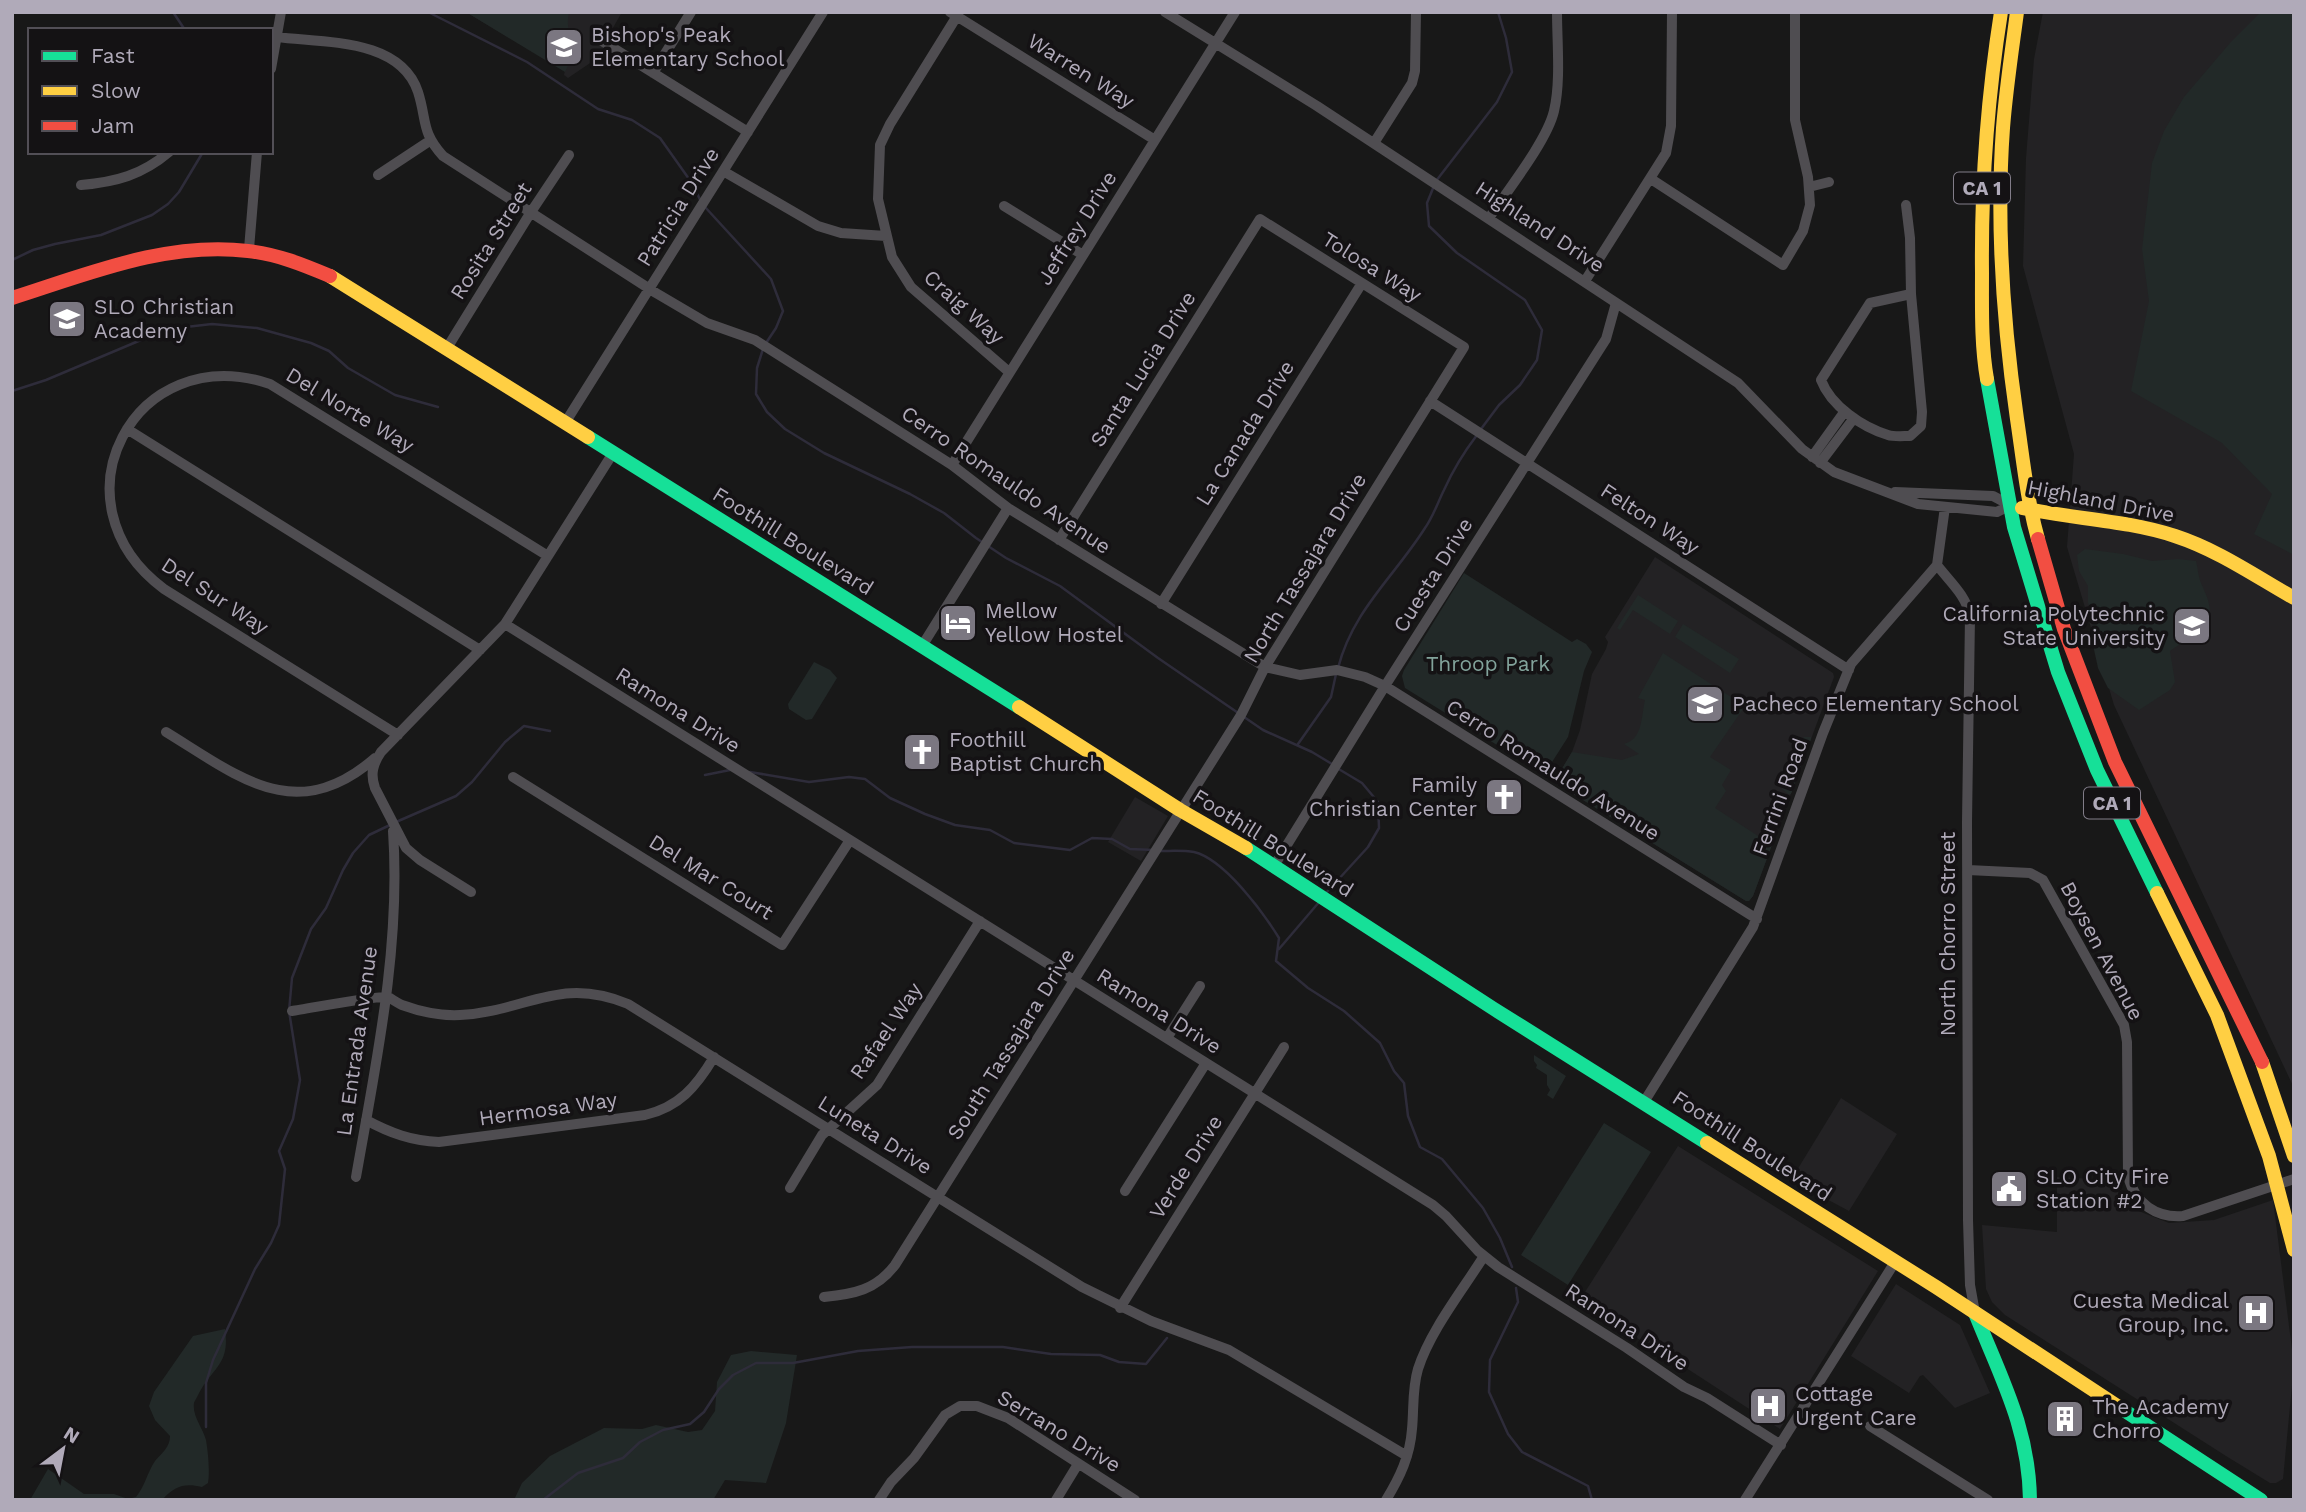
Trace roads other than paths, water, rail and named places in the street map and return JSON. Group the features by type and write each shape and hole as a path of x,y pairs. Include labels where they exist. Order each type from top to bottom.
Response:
{"main road":[{"name":"CA 1","path":"2001,12 1989,88 1985,138 1981,197 1982,287 1985,366 2014,527 2058,672 2096,770 2217,1015 2278,1184 2294,1251"},
{"name":"CA 1","path":"2017,12 2003,127 2000,222 2003,298 2011,378 2030,510 2064,629 2115,762 2260,1057 2294,1156"},
{"name":"Foothill Boulevard","path":"12,298 166,253 217,247 249,249 281,256 316,269 447,348 1180,810 1274,866 1433,970 1975,1313 2261,1500"},
{"name":"Highland Drive","path":"2011,505 2174,535 2197,544 2294,598"},
{"path":"1975,1313 2024,1433 2031,1476 2029,1500"}],"street":[{"path":"273,58 281,12"},
{"path":"653,73 691,12"},
{"name":"Patricia Drive","path":"565,423 822,12"},
{"name":"Highland Drive","path":"1165,12 1374,143 1738,383 1773,421 1816,460 1848,480 1918,504 1997,512 2011,505"},
{"name":"Jeffrey Drive","path":"952,465 1235,12"},
{"path":"1374,143 1412,83 1415,71 1416,12"},
{"path":"1489,218 1552,119 1556,93 1557,12"},
{"path":"1585,281 1666,153 1670,136 1672,12"},
{"path":"1651,179 1783,265 1803,231 1810,205 1809,187 1795,120 1795,12"},
{"name":"Warren Way","path":"953,14 1155,140"},
{"name":"Craig Way","path":"953,14 880,145 878,199 892,257 911,287 1009,372"},
{"name":"Cerro Romauldo Avenue","path":"277,37 363,47 389,57 404,68 415,83 424,123 431,140 443,156 649,289 707,323 755,340 952,465 1008,508 1265,667 1300,675 1337,670 1365,677 1385,686 1757,919"},
{"path":"602,41 748,132"},
{"path":"379,175 431,140"},
{"path":"82,185 129,177 150,167 166,154"},
{"path":"249,249 257,154"},
{"name":"Rosita Street","path":"447,348 569,155"},
{"path":"723,171 818,226 841,233 886,236"},
{"path":"1809,187 1829,182"},
{"path":"1906,205 1921,426 1910,436 1889,436 1850,414 1826,392 1821,380 1870,303 1911,294"},
{"path":"1004,206 1083,255"},
{"name":"Tolosa Way","path":"1260,219 1464,347"},
{"name":"Santa Lucia Drive","path":"1059,540 1260,219"},
{"name":"La Canada Drive","path":"1161,604 1362,283"},
{"name":"Cuesta Drive","path":"1274,866 1606,339 1616,303"},
{"name":"North Tassajara Drive","path":"1180,810 1241,715 1265,667 1464,347"},
{"name":"Del Norte Way","path":"127,429 151,402 182,383 217,375 253,378 286,392 548,556"},
{"name":"Felton Way","path":"1430,401 1849,670"},
{"path":"1816,460 1850,414"},
{"path":"127,429 481,650"},
{"name":"Del Sur Way","path":"127,429 113,463 110,498 118,534 136,565 164,589 398,735"},
{"path":"166,732 242,779 270,789 284,792 314,790 357,773 398,735 505,624 613,453"},
{"name":"Highland Drive","path":"1879,491 1993,496 2011,505"},
{"path":"1937,565 1945,507"},
{"path":"922,646 1008,508"},
{"name":"Ferrini Road","path":"1644,1102 1757,919 1851,664 1937,565"},
{"name":"North Chorro Street","path":"1937,565 1968,604 1970,616 1968,1220 1970,1285 1975,1313"},
{"name":"Ramona Drive","path":"505,624 1433,1205 1484,1256 1684,1387 1707,1398 1780,1445"},
{"name":"La Entrada Avenue","path":"356,1177 386,997 394,855 393,824 373,781 373,766 381,752"},
{"name":"Del Mar Court","path":"513,777 782,944 850,840"},
{"name":"South Tassajara Drive","path":"824,1297 859,1293 880,1282 895,1265 1180,810"},
{"path":"393,824 406,848 415,856 471,892"},
{"name":"Boysen Avenue","path":"1968,870 2030,873 2043,880 2124,1025 2127,1042 2128,1177 2141,1202 2165,1216 2183,1216 2294,1179"},
{"name":"Rafael Way","path":"790,1188 808,1156 828,1129 877,1085 980,921"},
{"path":"1167,1038 1200,986"},
{"name":"Luneta Drive","path":"386,997 416,1010 458,1016 558,993 594,993 628,1004 1082,1287 1120,1308 1229,1350 1407,1457"},
{"path":"292,1011 386,997"},
{"name":"Verde Drive","path":"1120,1308 1284,1047"},
{"name":"Hermosa Way","path":"366,1120 410,1139 439,1142 645,1115 658,1112 682,1099 692,1090 714,1057"},
{"path":"1125,1191 1206,1062"},
{"path":"1386,1500 1407,1457 1415,1385 1423,1357 1484,1256"},
{"path":"1748,1499 1895,1262"},
{"name":"Serrano Drive","path":"879,1500 945,1415 960,1406 977,1406 995,1412 1135,1500"},
{"path":"1870,1426 1988,1500"},
{"path":"1056,1500 1078,1464"}],"waterway":[{"path":"173,12 184,28"},
{"path":"428,12 527,62 598,109 632,120 660,138 694,186 701,202"},
{"path":"1481,429 1499,405 1520,385 1537,360 1542,330 1525,300 1457,253 1429,226 1427,203 1436,181 1497,102 1512,72 1498,12"},
{"path":"12,260 33,250 101,235 152,215 179,192 202,154"},
{"path":"705,207 771,279 783,311 766,343"},
{"path":"12,391 46,380 141,340 186,327 212,324 257,328 311,343 329,351 348,368 395,395 438,407"},
{"path":"763,349 757,368 756,394 767,412 785,429 824,453 944,513 1006,558 1060,586 1263,730 1332,764"},
{"path":"1338,668 1345,647 1364,611 1428,524 1455,468 1477,435"},
{"path":"1298,744 1331,697 1336,674"},
{"path":"396,822 456,796 472,782 505,742 524,726 550,731"},
{"path":"1326,893 1368,847 1379,828 1378,802 1362,783 1337,768"},
{"path":"705,775 730,770"},
{"path":"750,772 809,782 849,777 865,779 890,798 925,814 955,825 990,830 1014,843 1070,850 1092,838 1112,839 1130,849 1154,850"},
{"path":"206,1427 206,1383 213,1360 255,1269 279,1225 285,1169 279,1151 293,1119 300,1080 289,1011 292,978 311,929 326,908 353,853 369,835 390,825"},
{"path":"1160,851 1194,852 1206,857 1230,875 1253,901 1279,938 1276,961 1308,988 1344,1011 1380,1043 1394,1071 1404,1083 1408,1116 1420,1147 1442,1159 1483,1208 1512,1267"},
{"path":"1279,949 1320,901"},
{"path":"1516,1288 1518,1302 1490,1360 1489,1392 1508,1434 1522,1452 1588,1486 1592,1500"},
{"path":"543,1500 578,1473 623,1458 640,1442 663,1430 690,1424 704,1412 719,1389 733,1375 756,1363 793,1363 858,1351 912,1347 1003,1347 1051,1354 1100,1355 1119,1362 1146,1364 1167,1338"}],"place":[{"name":"Bishop's Peak Elementary School","path":"564,47"},
{"name":"SLO Christian Academy","path":"67,319"},
{"name":"Mellow Yellow Hostel","path":"958,623"},
{"name":"California Polytechnic State University","path":"2192,626"},
{"name":"Pacheco Elementary School","path":"1705,704"},
{"name":"Foothill Baptist Church","path":"922,752"},
{"name":"Family Christian Center","path":"1504,797"},
{"name":"SLO City Fire Station #2","path":"2009,1189"},
{"name":"Cuesta Medical Group, Inc.","path":"2256,1313"},
{"name":"Cottage Urgent Care","path":"1768,1406"},
{"name":"The Academy Chorro","path":"2065,1419"}],"park label":[{"name":"Throop Park","path":"1488,664"}]}
